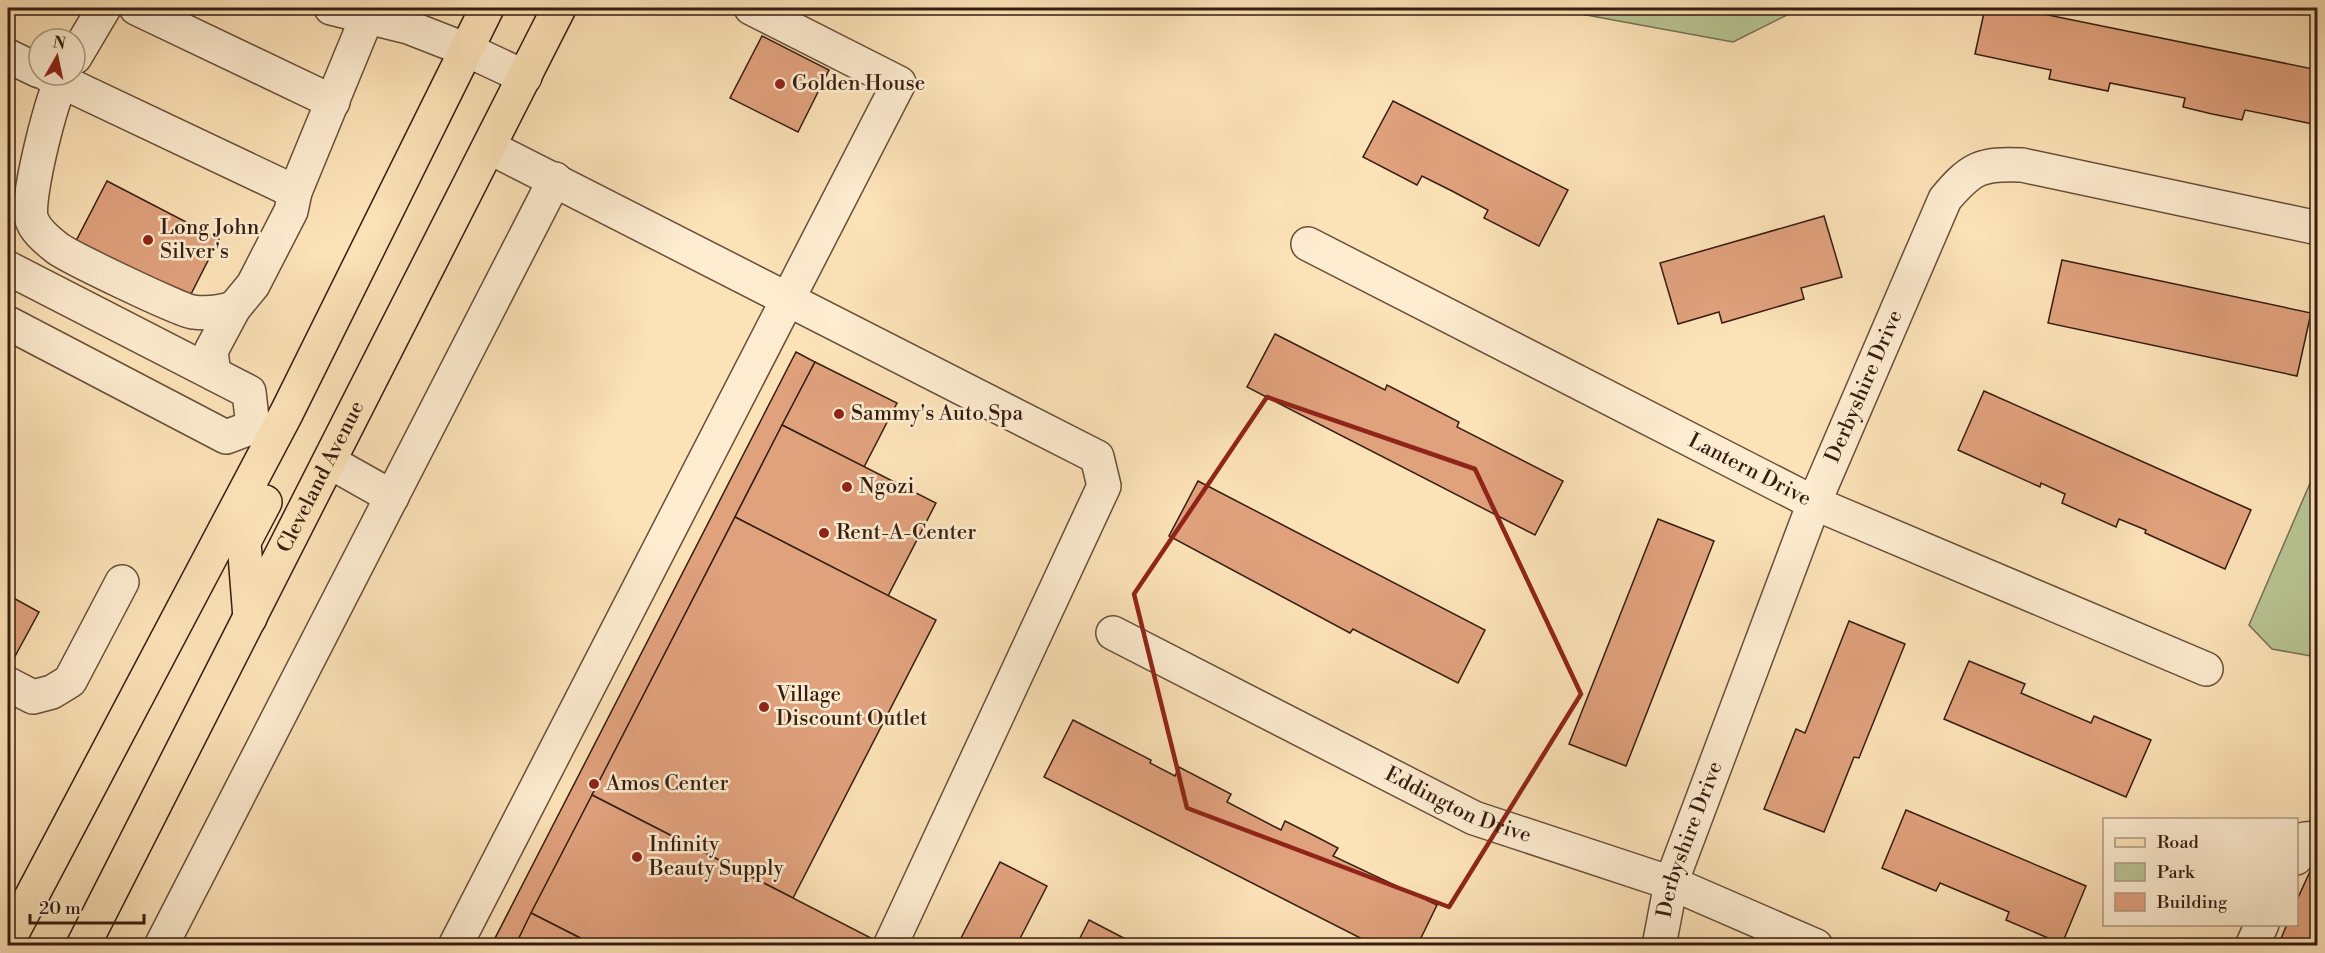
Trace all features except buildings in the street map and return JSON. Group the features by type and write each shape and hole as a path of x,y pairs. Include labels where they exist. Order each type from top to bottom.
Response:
{"main road":[{"path":"8,941 263,432 467,50 487,8"},
{"name":"Cleveland Avenue","path":"83,945 560,8"},
{"path":"250,618 244,542 277,479 263,432"}],"street":[{"path":"87,31 104,8"},
{"path":"135,8 333,102"},
{"path":"331,8 364,12 408,27 467,50 525,77"},
{"path":"455,945 899,82 751,8"},
{"path":"214,374 211,351 234,308 253,285 291,212 295,192 333,102 364,12"},
{"path":"8,56 27,62"},
{"path":"8,258 22,249 32,218 31,202 54,87"},
{"path":"87,87 295,192"},
{"path":"489,147 1097,457 1104,486 890,945"},
{"name":"Derbyshire Drive","path":"1659,945 1671,883 1814,503 1945,199 1964,176 1992,164 2022,165 2318,228"},
{"path":"161,945 555,179"},
{"path":"32,218 39,232 58,249 191,312 218,313 234,308"},
{"name":"Lantern Drive","path":"1308,244 1814,503 2206,669"},
{"path":"8,268 249,392 263,432 226,437 8,323"},
{"path":"330,462 392,497"},
{"path":"8,684 33,697 52,692 70,681 122,582"},
{"name":"Eddington Drive","path":"1113,633 1474,818 1671,883 1816,945"},
{"path":"2298,854 2305,839 2318,838"},
{"path":"2252,945 2261,926"}],"highlighted area":[{"path":"1267,397 1475,469 1581,694 1449,907 1187,808 1134,594"}],"green space":[{"path":"1548,8 1792,8 1791,13 1733,42"},
{"path":"2317,467 2318,654 2311,656 2272,649 2249,625"}],"place":[{"name":"Golden House","path":"780,84"},
{"name":"Long John Silver's","path":"148,240"},
{"name":"Sammy's Auto Spa","path":"839,414"},
{"name":"Ngozi","path":"847,487"},
{"name":"Rent-A-Center","path":"824,533"},
{"name":"Village Discount Outlet","path":"764,707"},
{"name":"Amos Center","path":"594,784"},
{"name":"Infinity Beauty Supply","path":"637,857"}]}
